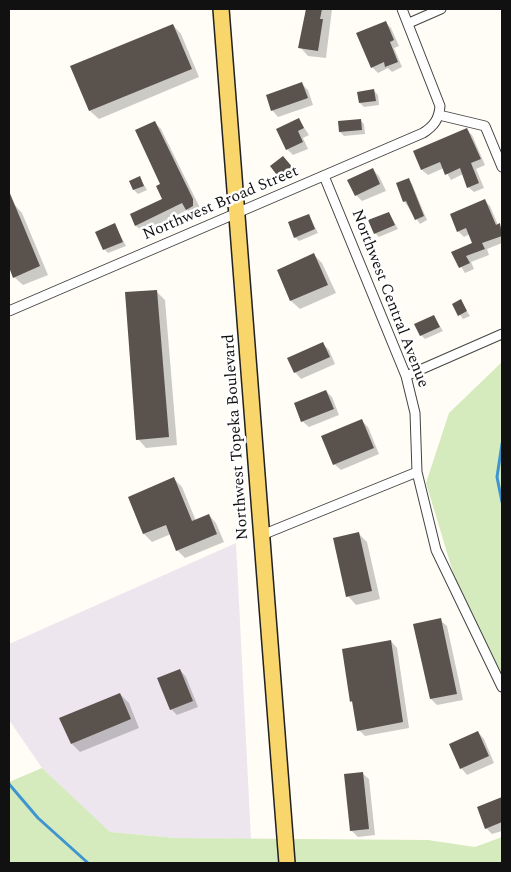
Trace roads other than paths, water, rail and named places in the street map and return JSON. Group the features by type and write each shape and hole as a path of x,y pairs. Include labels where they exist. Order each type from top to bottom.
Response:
{"main road":[{"name":"Northwest Topeka Boulevard","path":"221,9 287,863"}],"street":[{"path":"402,9 440,106 439,115 485,126 502,167"},
{"path":"408,23 441,9"},
{"name":"Northwest Broad Street","path":"9,311 423,133 431,128 439,115"},
{"name":"Northwest Central Avenue","path":"324,176 406,376 415,413 417,472 436,550 502,687"},
{"path":"406,376 502,334"},
{"path":"262,535 417,472"}],"waterway":[{"path":"502,444 497,477 502,502"},
{"path":"9,784 38,818 88,863"}]}
